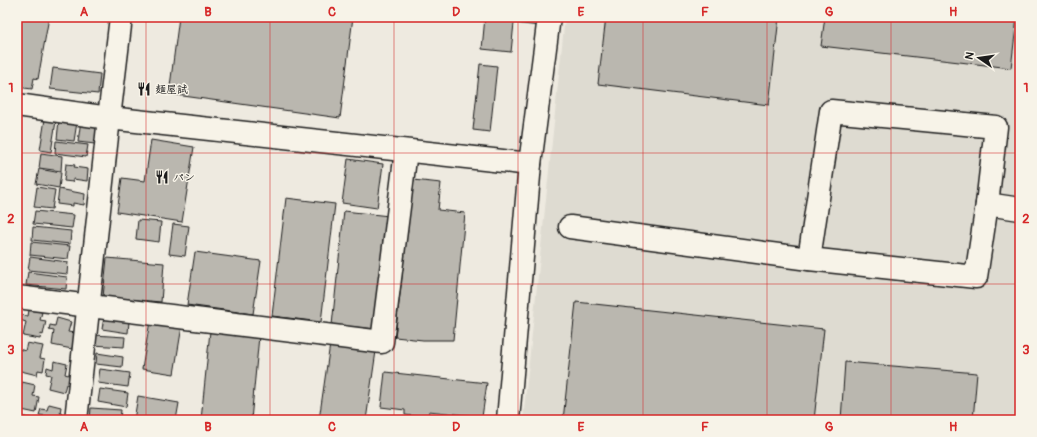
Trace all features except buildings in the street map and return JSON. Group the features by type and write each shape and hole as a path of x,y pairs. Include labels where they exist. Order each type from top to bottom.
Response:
{"street":[{"path":"76,420 121,17"},
{"path":"508,420 530,164 550,17"},
{"path":"17,105 109,118 530,164"},
{"path":"570,227 809,259 976,277 987,204 996,127 831,111 809,259"},
{"path":"17,297 382,342 406,151"},
{"path":"987,204 1020,209"}],"shaded area":[{"path":"565,17 1020,17 1020,420 523,420"}],"place":[{"name":"麺屋試","path":"144,89"},
{"name":"パン","path":"162,177"}]}
